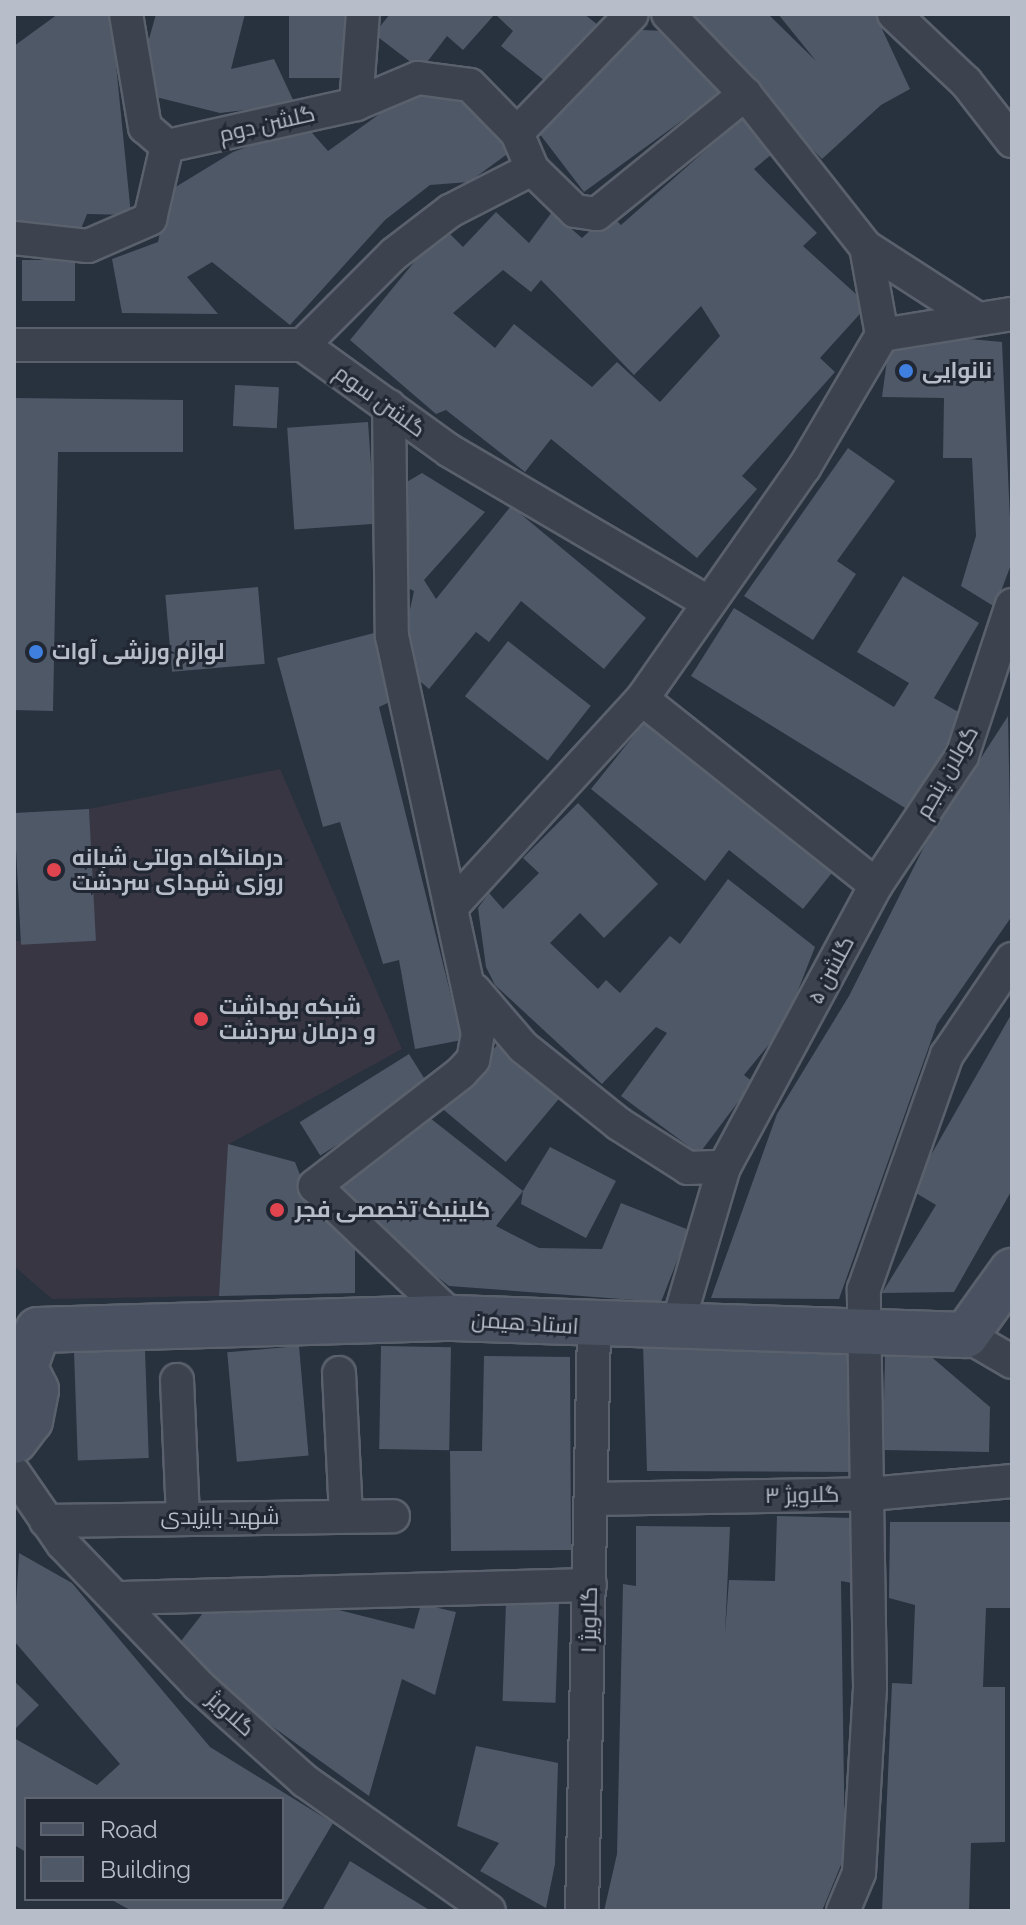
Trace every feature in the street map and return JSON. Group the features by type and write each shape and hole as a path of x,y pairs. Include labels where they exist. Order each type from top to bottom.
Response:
{"main road":[{"path":"966,1335 1012,1271"},
{"name":"استاد هیمن","path":"20,1354 38,1330 453,1318 594,1328 966,1335"},
{"path":"14,1441 36,1405 20,1354"}],"street":[{"path":"14,238 88,246 150,219 167,146 145,127 126,14"},
{"path":"356,104 363,14"},
{"path":"668,14 745,94 866,247 976,318"},
{"path":"894,14 966,82 1012,141"},
{"path":"517,133 622,16"},
{"name":"گلشن دوم","path":"167,146 356,104 418,78 455,78 517,133 532,169"},
{"path":"14,345 303,345 394,254 450,211 532,169 575,211 597,214 745,94"},
{"path":"455,903 642,699 707,602 804,468 882,335 866,247"},
{"path":"882,335 1012,314"},
{"name":"گلشن سوم","path":"303,345 450,451 707,602"},
{"path":"389,406 392,636 474,990 473,1060 403,1120 315,1186 453,1318"},
{"name":"گولان پنجم","path":"876,885 962,756 1012,605"},
{"path":"642,699 876,885"},
{"name":"گلشن ۵","path":"676,1330 724,1167 876,885"},
{"path":"843,1911 859,1873 870,1494 864,1289 947,1055 1012,959"},
{"path":"474,990 523,1047 619,1124 688,1168 724,1167"},
{"name":"گلاویژ ۱","path":"582,1911 594,1328"},
{"path":"966,1335 1012,1362"},
{"path":"339,1373 346,1516"},
{"path":"177,1380 183,1517"},
{"name":"گلاویژ","path":"14,1473 46,1521 198,1685 305,1781 489,1911"},
{"name":"گلاویژ ۳","path":"591,1499 870,1494 1012,1481"},
{"name":"شهید بایزیدی","path":"46,1521 393,1516"},
{"path":"120,1598 590,1585"}],"shaded area":[{"name":"شبکه بهداشت و درمان سردشت","path":"280,769 402,1049 229,1144 219,1296 52,1299 14,1266 15,941 95,940 89,809"}],"building":[{"path":"58,14 111,14 131,215 87,214 81,229 14,230 14,46"},
{"path":"156,14 245,14 231,69 274,59 295,104 220,113 148,95 144,57"},
{"path":"289,14 347,14 347,78 289,78"},
{"path":"390,14 495,14 463,50 447,36 421,70 374,34"},
{"path":"495,14 584,14 598,25 550,85 501,46 513,31"},
{"path":"680,14 768,14 816,61 778,14 875,14 910,89 881,105 822,159"},
{"path":"642,30 666,31 720,93 584,192 539,133"},
{"path":"469,94 510,152 469,182 430,185 385,220 290,325 212,262 187,277 218,314 122,313 112,259 158,242 169,191 233,152 306,126 328,151 406,95"},
{"path":"742,118 772,154 754,169 817,233 803,246 868,305 820,358 835,372 742,476 757,489 697,558 551,439 525,472 446,410 436,414 350,340 443,227 463,247 496,212 529,243 552,212 582,238 609,213 621,225","holes":["503,270 531,292 541,280 634,375 701,306 720,336 660,402 617,362 592,387 514,324 495,348 453,313"]},
{"path":"22,260 75,260 75,301 22,301"},
{"path":"927,335 1002,342 1012,562 995,607 961,586 976,536 972,458 943,458 944,398 882,397 889,345"},
{"path":"235,385 279,387 277,428 233,426"},
{"path":"14,398 183,400 183,452 58,452 53,711 14,710"},
{"path":"368,422 375,524 294,529 287,428"},
{"path":"848,448 895,481 837,561 856,574 813,640 744,596"},
{"path":"422,473 485,512 424,580 436,599 511,506 646,618 604,669 521,601 489,642 476,632 429,689 414,676 406,628 414,591 403,586 405,483"},
{"path":"903,576 979,623 934,698 967,717 910,811 691,676 734,608 894,707 909,683 857,652"},
{"path":"258,587 265,664 172,672 165,595"},
{"path":"374,633 392,701 379,707 462,1040 415,1049 399,960 383,964 340,822 323,827 277,658"},
{"path":"508,641 591,706 548,761 465,696"},
{"path":"1008,716 1012,916 937,1024 839,1299 711,1298 777,1114 849,996 925,845"},
{"path":"647,719 835,869 803,909 729,850 705,881 591,789"},
{"path":"578,803 658,884 604,938 580,913 550,943 598,989 606,980 620,993 670,936 680,944 728,879 815,947 784,1026 744,1075 753,1082 699,1154 621,1096 667,1033 656,1027 602,1084 495,985 486,967 478,908 489,893 503,909 539,873 523,858"},
{"name":"درمانگاه دولتی شبانه روزی شهدای سردشت","path":"89,809 96,941 21,945 14,813"},
{"path":"1012,1013 1012,1190 954,1292 882,1293 936,1205 911,1190"},
{"path":"497,1045 560,1098 506,1162 443,1109"},
{"path":"409,1054 430,1087 320,1155 300,1122"},
{"path":"430,1118 523,1191 496,1226 539,1248 602,1249 621,1203 689,1230 661,1302 449,1286 383,1235 334,1188"},
{"name":"کلینیک تخصصی فجر","path":"228,1144 295,1162 304,1185 355,1234 355,1293 219,1296"},
{"path":"550,1147 616,1181 586,1238 521,1204 523,1191"},
{"path":"836,1343 851,1358 852,1472 647,1471 643,1345"},
{"path":"299,1346 309,1456 237,1462 227,1352"},
{"path":"381,1346 451,1347 449,1450 379,1449"},
{"path":"145,1350 149,1458 78,1460 74,1352"},
{"path":"885,1354 928,1354 990,1407 989,1452 883,1450"},
{"path":"484,1356 570,1357 571,1550 451,1551 450,1451 482,1451"},
{"path":"777,1516 854,1518 852,1583 841,1581 845,1855 822,1911 604,1911 617,1854 623,1584 636,1586 636,1526 730,1527 725,1634 729,1580 775,1581"},
{"path":"890,1522 1012,1522 1012,1608 986,1608 983,1687 1005,1687 1005,1842 971,1843 969,1911 882,1911 892,1683 912,1684 915,1605 889,1598"},
{"path":"19,1553 72,1583 210,1747 333,1823 281,1911 132,1911 114,1901 284,1901 284,1797 24,1797 24,1851 14,1845 14,1738 97,1785 120,1764 14,1641"},
{"path":"506,1602 559,1604 556,1703 503,1701"},
{"path":"421,1604 456,1612 435,1695 402,1679 369,1796 241,1704 181,1641 203,1613 339,1610 414,1629"},
{"path":"14,1681 39,1705 14,1730"},
{"path":"476,1746 558,1763 555,1864 546,1908 480,1871 499,1843 457,1826"},
{"path":"350,1861 400,1892 431,1911 322,1911"}],"place":[{"name":"نانوایی","path":"906,371"},
{"name":"لوازم ورزشی آوات","path":"36,652"},
{"name":"درمانگاه دولتی شبانه روزی شهدای سردشت","path":"54,870"},
{"name":"شبکه بهداشت و درمان سردشت","path":"201,1019"},
{"name":"کلینیک تخصصی فجر","path":"277,1210"}]}
